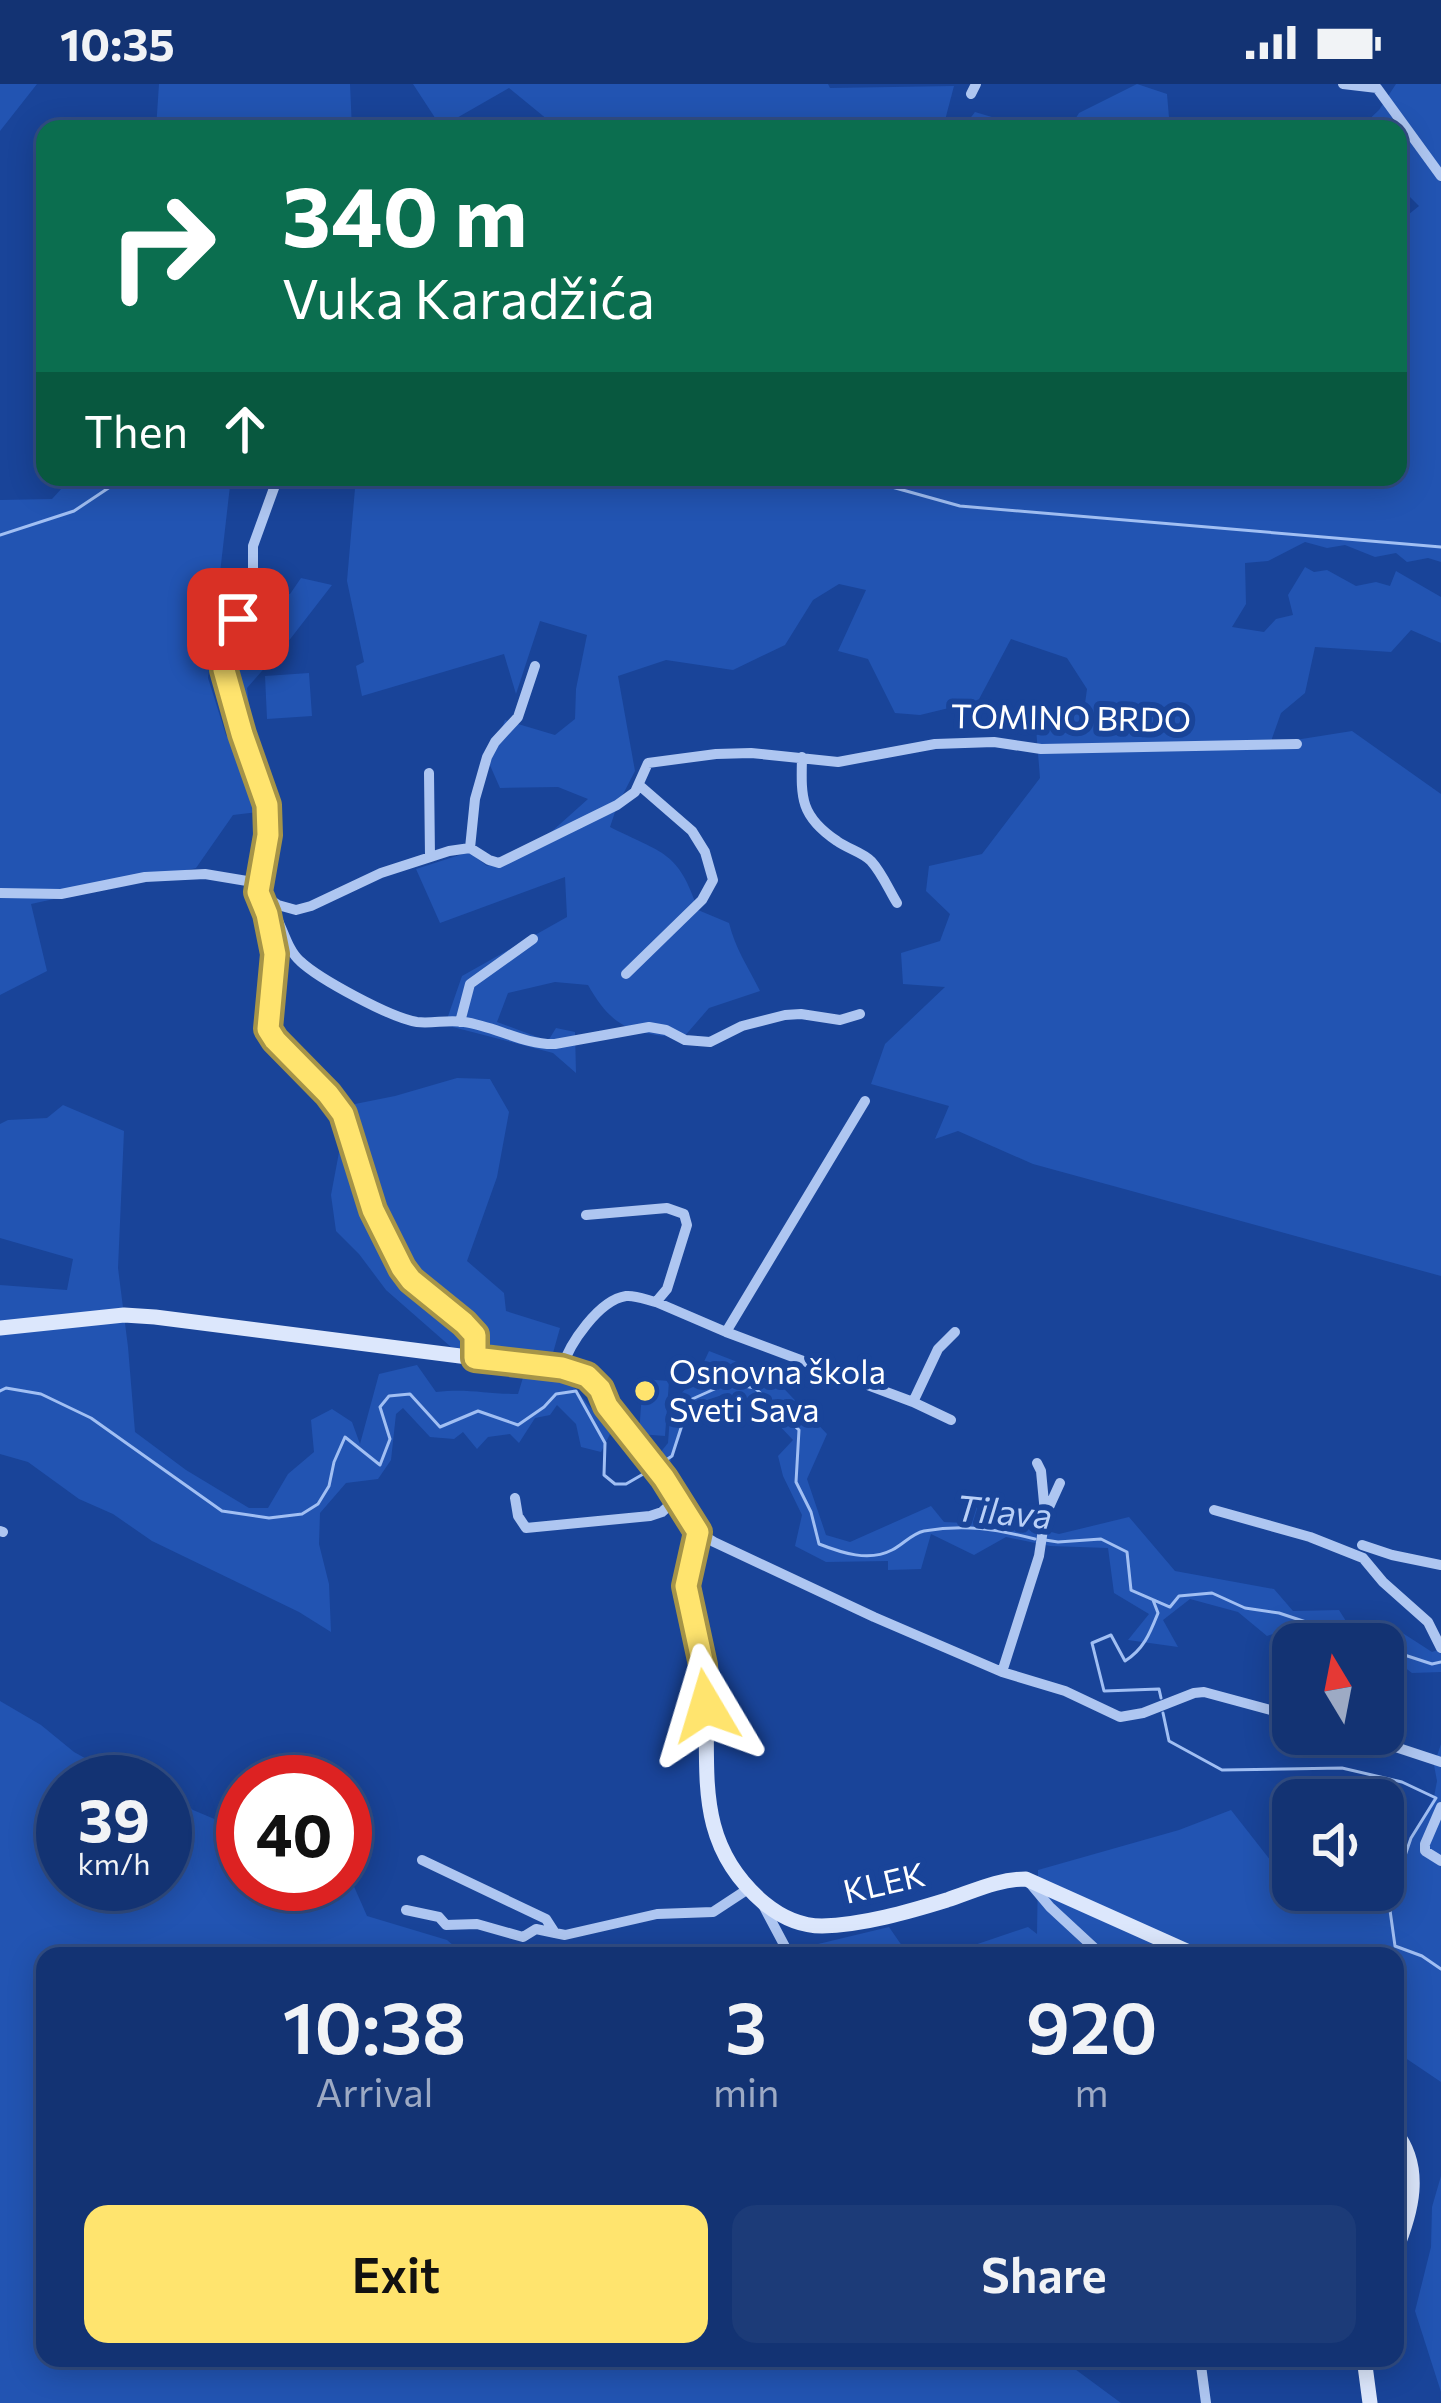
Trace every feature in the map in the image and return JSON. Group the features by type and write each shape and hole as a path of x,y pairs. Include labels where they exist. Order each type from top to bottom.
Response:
{"street":[{"path":"1343,84 1377,88 1400,120"},
{"path":"1407,129 1441,176"},
{"path":"275,486 253,546 253,584 224,652 228,688 267,805 268,835 258,892 275,954 268,1029 343,1114 373,1210 402,1268 475,1335 475,1358"},
{"path":"470,848 475,800 487,757 518,717 535,666"},
{"name":"TOMINO BRDO","path":"0,893 61,894 145,878 205,874 247,880 278,905 296,910 430,856 470,848 499,863 617,806 635,792 648,764 716,754 838,762 935,744 994,742 1041,749 1297,744"},
{"path":"802,757 805,807 837,841 870,859 897,903"},
{"path":"429,773 430,856"},
{"path":"626,974 702,900 713,880 705,852 692,831 639,785"},
{"path":"258,892 305,965 391,1015 422,1023 460,1022 540,1044 649,1027 685,1040 710,1042 785,1015 840,1020 860,1014"},
{"path":"460,1022 470,984 533,939"},
{"path":"726,1333 865,1101"},
{"path":"586,1215 667,1208 684,1214 687,1225 681,1248 667,1288 656,1302"},
{"path":"562,1368 581,1330 626,1296 656,1302 951,1420"},
{"path":"0,1328 124,1315 562,1368 587,1376 600,1389 607,1406 664,1478 698,1532 714,1542 874,1617 1120,1717 1204,1692 1272,1710"},
{"path":"914,1402 938,1349 955,1332"},
{"path":"1037,1462 1045,1516"},
{"path":"1002,1672 1045,1516 1060,1483"},
{"path":"515,1498 526,1528 650,1516 676,1499"},
{"path":"1214,1510 1364,1558 1429,1622 1441,1648"},
{"path":"698,1532 686,1586 703,1665 711,1825 785,1947"},
{"path":"1361,1545 1441,1565"},
{"path":"1404,1748 1440,1758"},
{"path":"1441,1807 1425,1844 1425,1851 1441,1861"},
{"path":"422,1860 546,1918 555,1933"},
{"name":"KLEK","path":"754,1894 773,1911 804,1924 836,1925 942,1901 1009,1879 1026,1879"},
{"path":"1026,1879 1093,1947"},
{"path":"1026,1879 1178,1947"},
{"path":"406,1910 439,1917 446,1925 477,1924 523,1937 536,1929 565,1935 657,1914 713,1912 754,1894"},
{"path":"1404,2146 1414,2187 1404,2230"},
{"path":"1201,2367 1206,2403"},
{"path":"1365,2367 1370,2403"}],"shaded area":[{"path":"0,84 37,84 0,131"},
{"path":"159,84 350,84 352,120 157,120"},
{"path":"413,84 954,86 945,120 548,120 509,88 453,120 436,120"},
{"path":"1137,84 1167,94 1169,120 1075,120 1079,113"},
{"path":"1396,84 1441,84 1441,562 1428,558 1407,562 1396,553 1375,557 1345,545 1327,548 1305,542 1268,561 1245,563 1246,604 1232,627 1264,632 1276,619 1293,615 1288,595 1305,567 1314,572 1327,570 1356,586 1376,582 1390,586 1396,571 1441,597 1441,643 1411,630 1391,652 1315,647 1305,693 1281,713 1270,744 1352,731 1441,794 1441,1276 1033,1164 958,1131 935,1139 949,1106 871,1084 885,1044 945,987 903,984 901,953 940,941 950,914 926,891 929,866 982,854 1040,778 1035,716 1084,711 1087,689 1067,658 1011,639 978,701 920,715 895,713 868,659 838,651 866,590 839,584 813,600 785,645 733,670 666,660 618,676 635,771 610,827 666,856 683,876 698,910 729,923 760,991 709,1008 683,1038 627,1027 607,1012 588,985 555,982 508,993 497,1022 548,1041 556,1028 575,1032 576,1073 553,1053 445,1025 462,976 567,917 565,877 440,923 416,869 469,852 487,866 550,833 588,799 558,787 500,788 489,763 505,720 555,735 575,719 587,635 540,621 516,694 504,654 362,696 356,666 364,662 347,581 355,486 1407,486 1407,216 1419,206 1407,194 1407,120 1368,120"},
{"path":"975,112 1002,120 969,120"},
{"path":"64,486 230,486 208,678 226,735 281,809 233,815 196,868 31,904 47,971 0,995 0,500 52,499"},
{"path":"301,578 332,585 247,688 251,723 233,692 231,642 252,596 290,594"},
{"path":"309,673 312,716 267,719 265,676"},
{"path":"457,1078 490,1079 509,1112 497,1177 467,1261 504,1293 506,1311 560,1328 551,1360 611,1432 601,1452 581,1447 576,1424 557,1405 550,1415 535,1418 519,1443 510,1434 488,1437 477,1449 463,1432 454,1439 430,1437 403,1408 396,1414 391,1460 378,1479 346,1483 320,1513 319,1544 329,1584 331,1632 152,1541 113,1514 79,1499 28,1462 0,1454 0,1285 67,1290 73,1259 0,1238 0,1124 47,1118 63,1105 124,1131 118,1268 135,1432 186,1470 249,1508 268,1508 288,1474 314,1452 311,1420 332,1409 352,1422 360,1444 379,1374 417,1365 436,1392 518,1394 529,1358 451,1347 386,1290 336,1231 331,1195 343,1131 355,1104"},
{"path":"709,1351 771,1375 827,1434 807,1479 826,1535 850,1542 931,1506 944,1522 966,1523 976,1507 988,1516 1059,1534 1129,1517 1175,1571 1274,1589 1293,1611 1339,1610 1347,1623 1272,1623 1272,1634 1267,1636 1238,1612 1190,1599 1163,1620 1178,1647 1128,1640 1149,1614 1114,1593 1108,1548 1050,1546 1006,1537 974,1555 931,1534 921,1569 888,1570 888,1561 826,1562 795,1546 802,1515 778,1456 793,1440 759,1404 722,1395 692,1405 669,1465 655,1459 668,1443 671,1403 696,1379"},
{"path":"643,1379 669,1381 665,1436 639,1434"},
{"path":"1404,1634 1432,1652 1441,1649 1441,1672 1412,1673 1404,1667"},
{"path":"0,1701 79,1755 36,1755 36,1911 192,1911 192,1809 216,1820 216,1911 365,1911 367,1916 447,1940 455,1947 36,1947 36,2367 1072,2367 1121,2403 0,2403"},
{"path":"1441,1744 1441,2082 1404,2057 1404,1947 969,1947 1028,1927 1037,1934 1038,1870 1179,1830 1231,1810 1272,1862 1272,1911 1404,1911 1404,1852 1434,1797 1434,1765"},
{"path":"889,1927 903,1947 815,1947"},
{"path":"1441,2176 1441,2392 1415,2311 1431,2247 1432,2207"}],"waterway":[{"path":"0,535 74,511 112,486"},
{"path":"888,486 960,506 1441,547"},
{"name":"Tilava","path":"660,1464 672,1456 690,1400 728,1383 755,1388 799,1430 796,1482 811,1512 819,1544 865,1556 892,1550 919,1532 953,1528 1035,1539"},
{"name":"Tilava","path":"0,1391 41,1394 91,1418 222,1511 269,1518 302,1514 318,1504 345,1437 380,1465 390,1439 380,1407 389,1396 410,1394 440,1427 478,1411 518,1425 556,1394 576,1391 605,1443 604,1475 615,1484 626,1484 652,1469"},
{"name":"Tilava","path":"1045,1540 1101,1539 1127,1552 1131,1590 1170,1607 1179,1596 1212,1593 1245,1608 1309,1623"},
{"path":"1153,1600 1158,1613 1152,1627 1142,1646 1125,1661 1111,1635 1092,1643 1104,1691 1159,1689 1161,1698"},
{"name":"Tilava","path":"1404,1655 1432,1664 1441,1662"},
{"path":"1163,1713 1169,1741 1222,1770 1342,1768 1402,1782 1436,1798 1411,1838 1389,1903 1398,1947"},
{"path":"1404,1949 1441,1969"}],"place":[{"name":"Osnovna škola Sveti Sava","path":"645,1391"}],"route":[{"path":"238,619 224,652 224,670 267,805 268,835 258,892 275,954 268,1029 343,1114 373,1210 402,1268 475,1335 475,1358 562,1368 587,1376 664,1478 698,1532 686,1586 703,1665 706,1706"}]}
